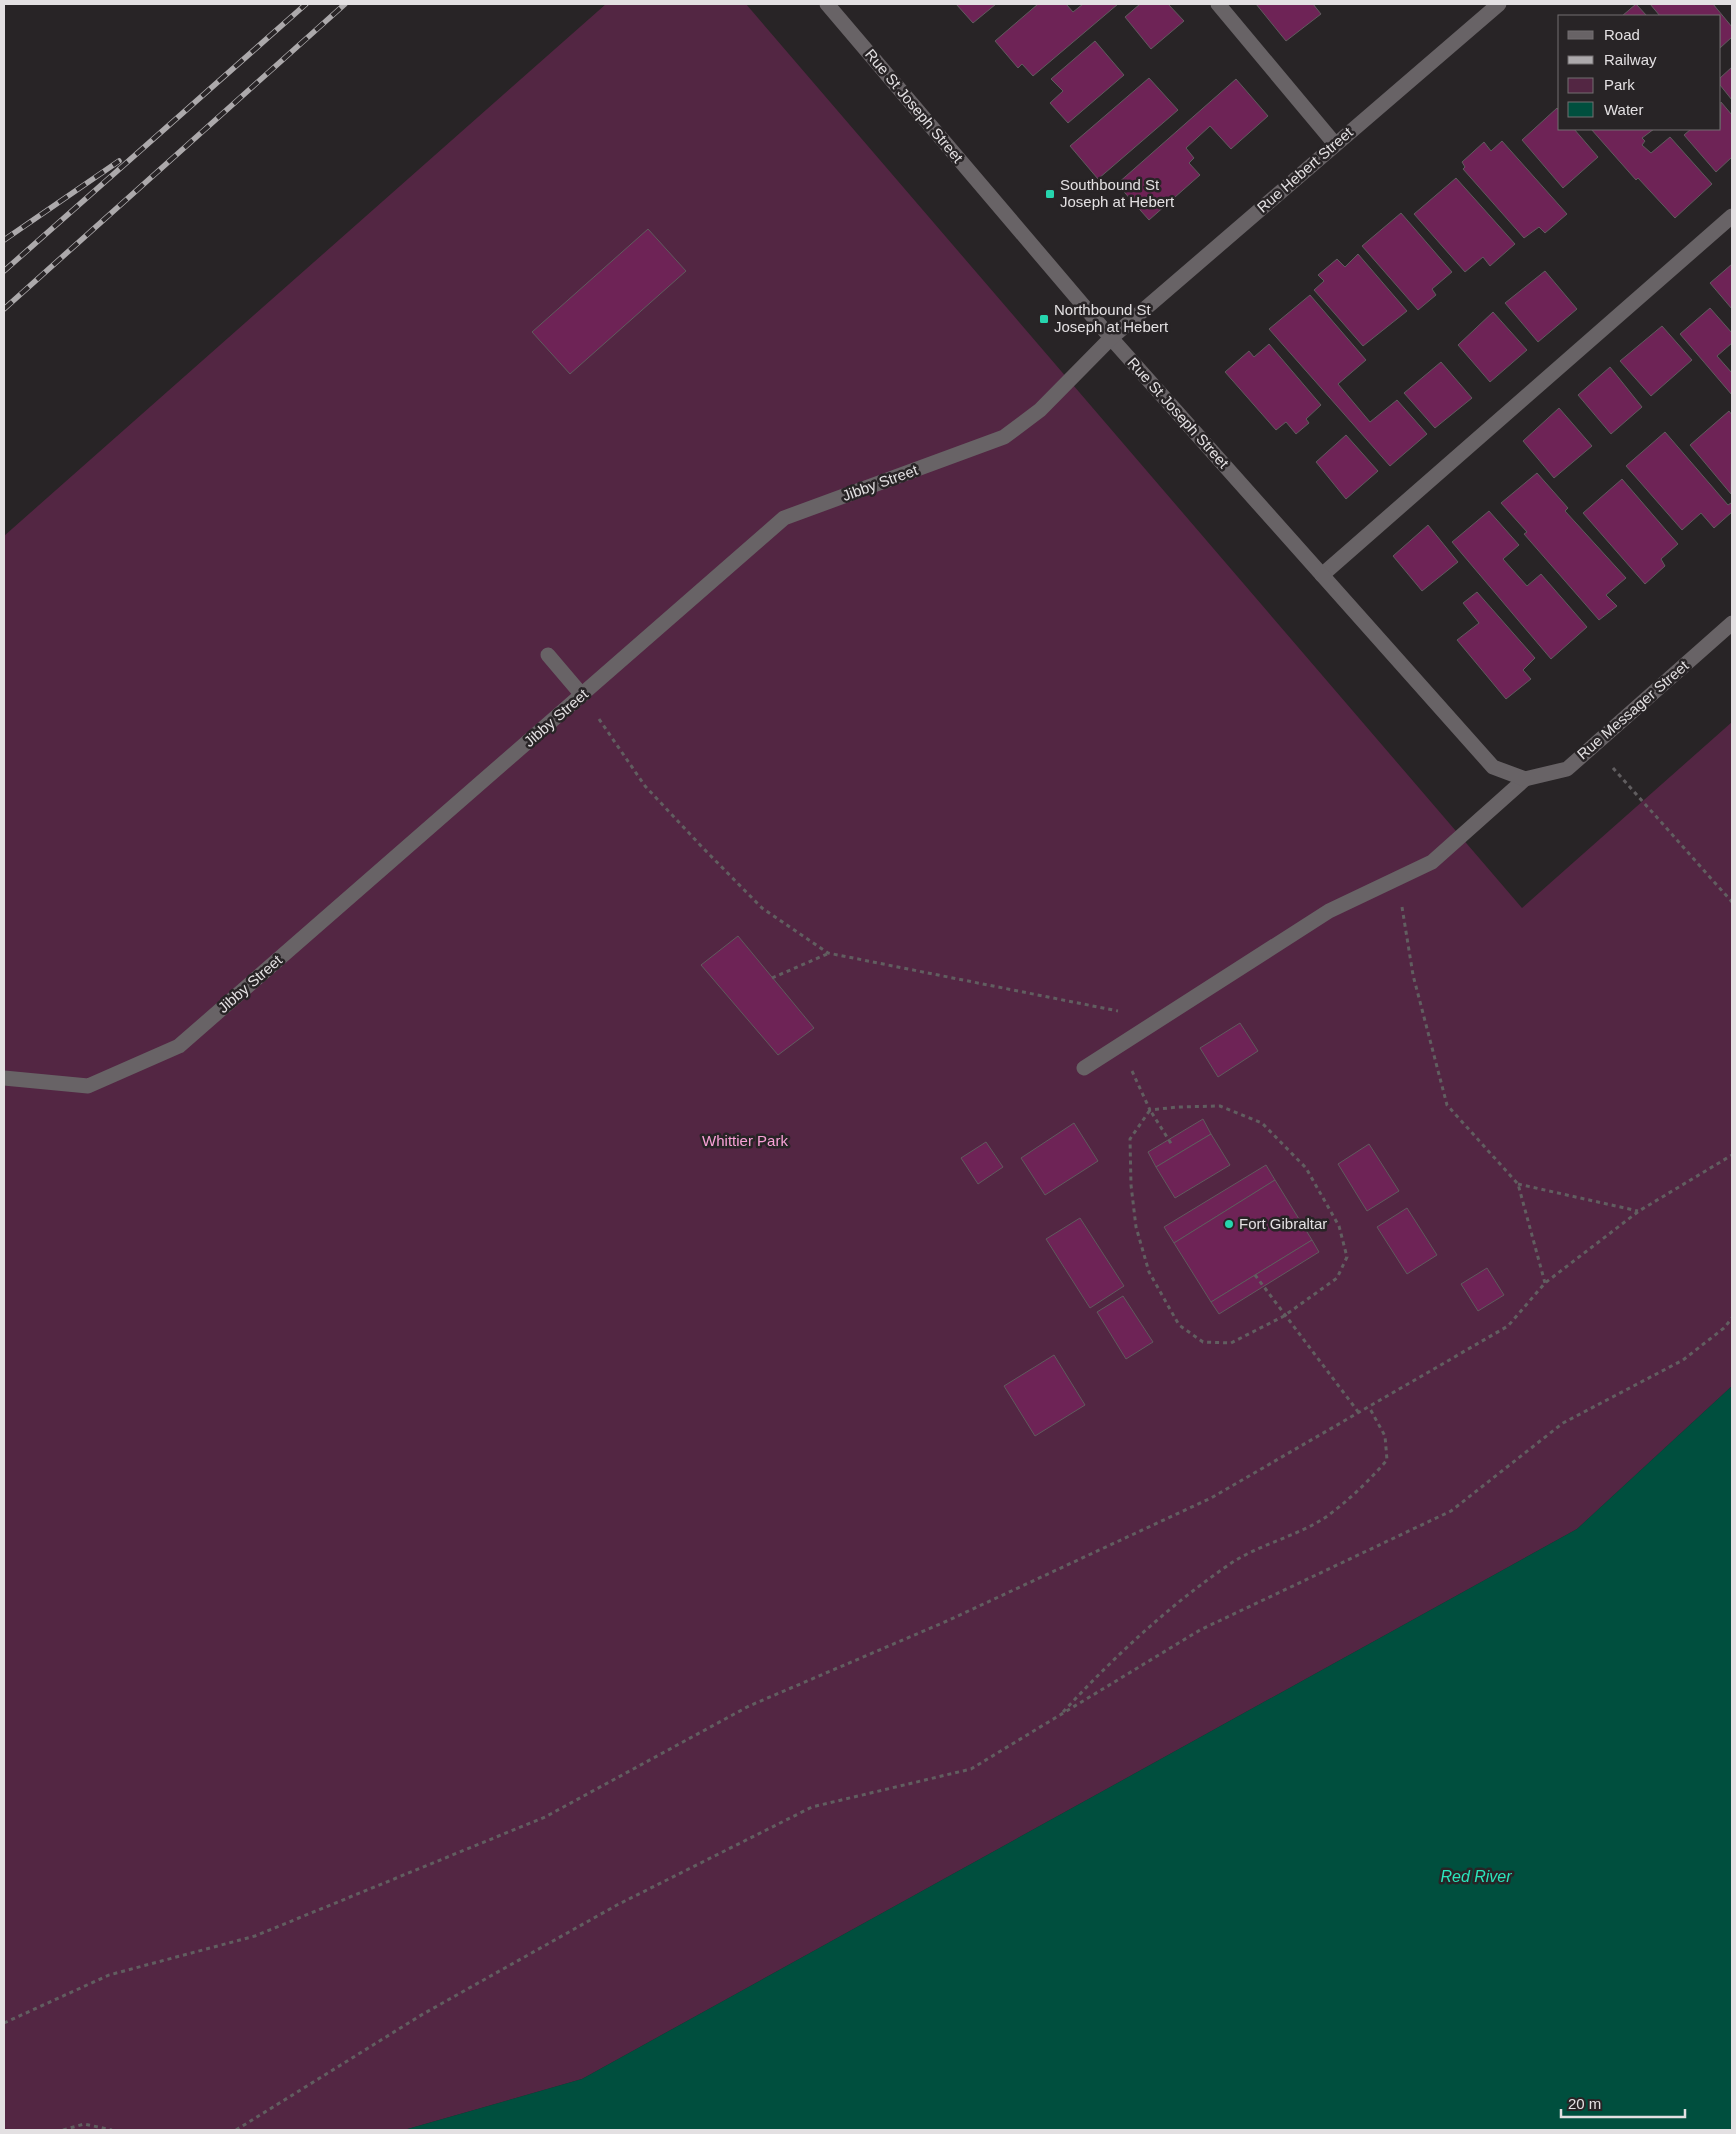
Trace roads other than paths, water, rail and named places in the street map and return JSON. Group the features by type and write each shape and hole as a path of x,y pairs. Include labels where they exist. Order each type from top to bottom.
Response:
{"street":[{"name":"Rue St Joseph Street","path":"827,4 1111,338 1493,767 1525,779"},
{"path":"1218,4 1336,144"},
{"name":"Rue Hebert Street","path":"1111,338 1499,4"},
{"path":"1322,575 1732,216"},
{"name":"Jibby Street","path":"4,1078 88,1086 179,1046 784,518 1004,437 1040,410 1111,338"},
{"name":"Rue Messager Street","path":"1525,779 1567,768 1732,623"},
{"path":"548,655 582,695"},
{"path":"1084,1068 1329,911 1432,862 1525,779"}],"water":[{"name":"Red River","path":"1732,1386 1732,2130 404,2130 582,2079 1577,1529"}],"railway":[{"path":"4,271 306,4"},
{"path":"4,309 345,4"},
{"path":"4,240 119,161"}],"place":[{"name":"Southbound St Joseph at Hebert","path":"1050,194"},
{"name":"Northbound St Joseph at Hebert","path":"1044,319"},
{"name":"Fort Gibraltar","path":"1229,1224"}],"park label":[{"name":"Whittier Park","path":"745,1141"}]}
